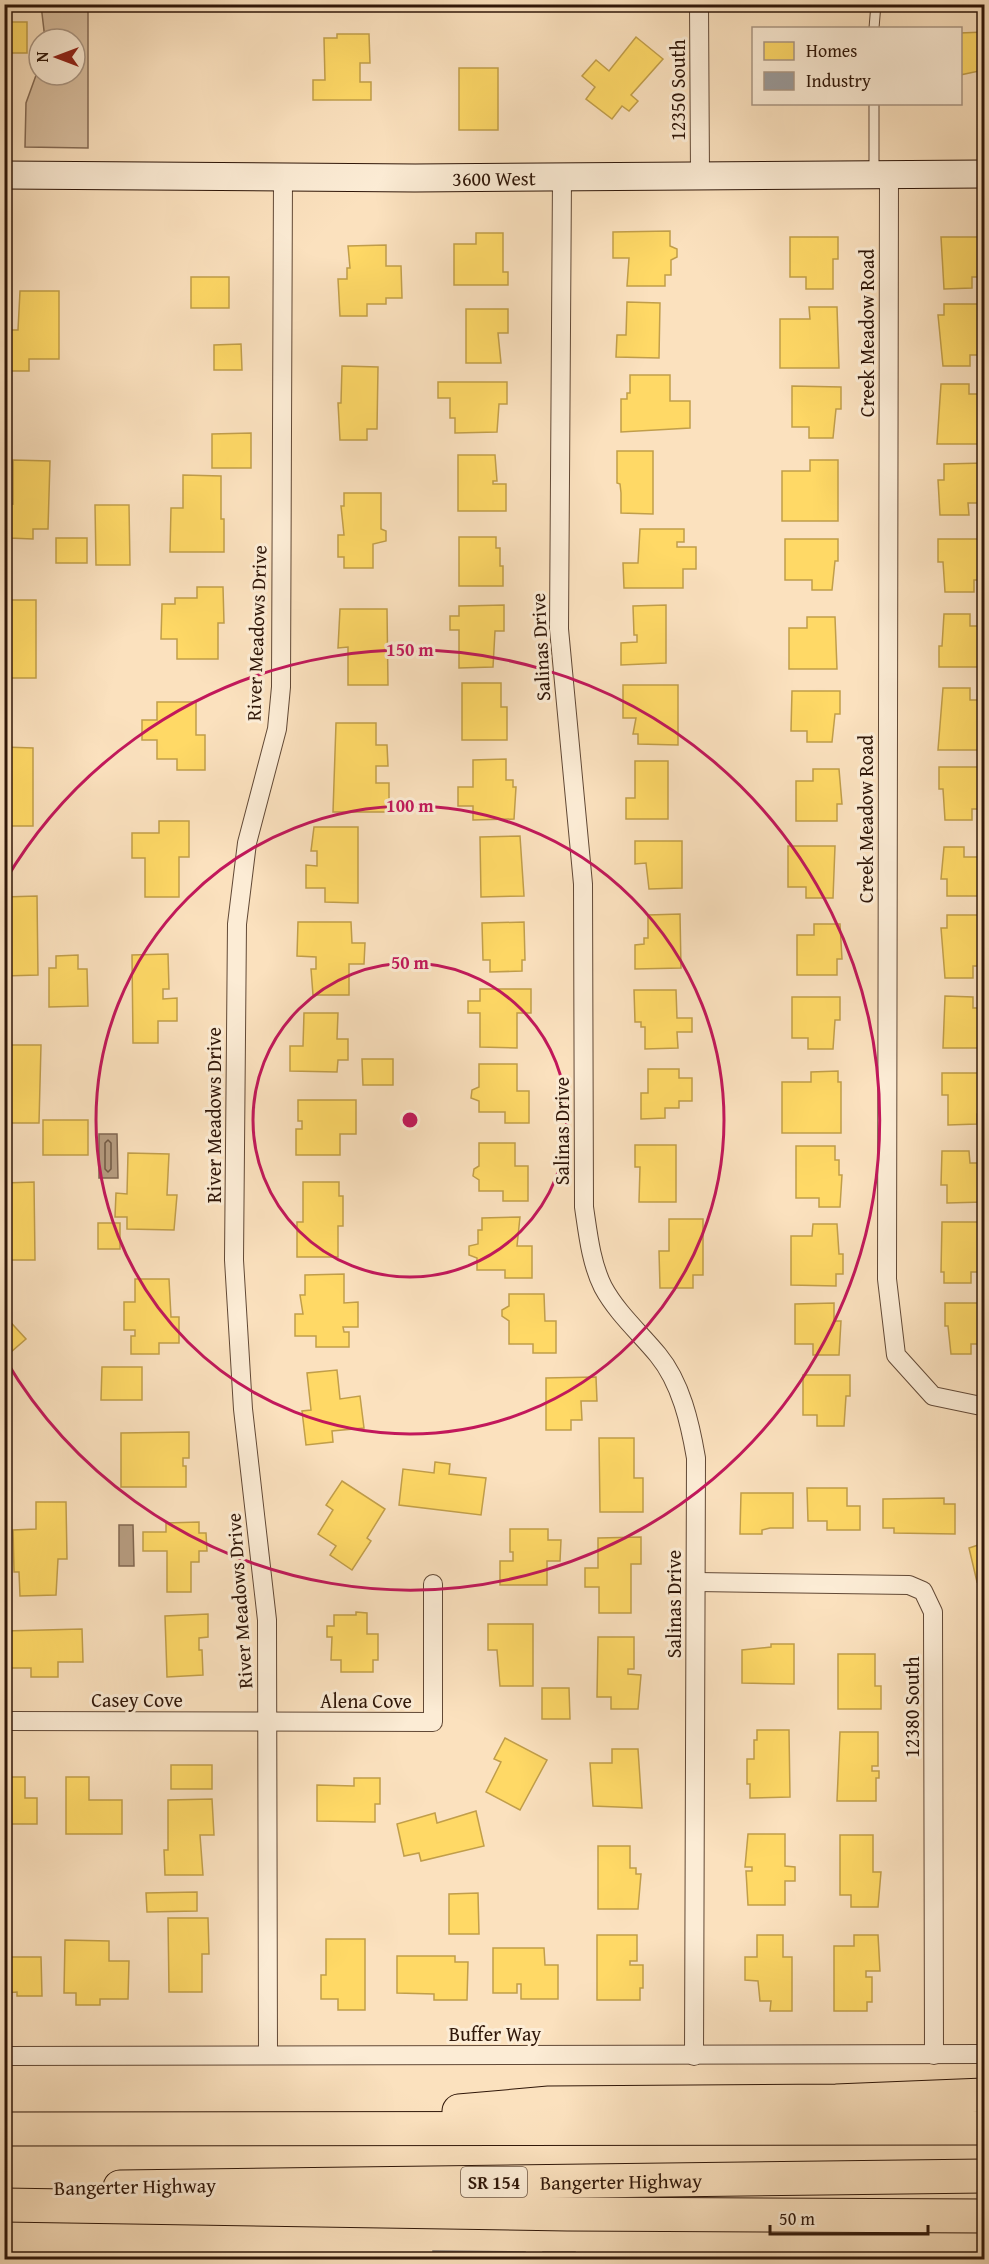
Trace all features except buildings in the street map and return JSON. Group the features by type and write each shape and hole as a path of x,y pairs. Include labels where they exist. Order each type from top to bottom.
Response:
{"highway":[{"path":"354,2129 453,2112 549,2103 836,2101 984,2096"},
{"path":"4,2129 984,2128"},
{"name":"Bangerter Highway","path":"4,2188 984,2176"},
{"path":"4,2205 567,2214 984,2216"}],"main road":[{"name":"3600 West","path":"4,175 283,178 984,174"}],"street":[{"name":"12350 South","path":"699,4 700,175"},
{"name":"Creek Meadow Road","path":"881,175 887,1279 896,1355 933,1396 981,1406 984,1404"},
{"name":"Salinas Drive","path":"562,177 559,629 583,884 584,1207 589,1247 603,1287 628,1322 660,1357 680,1396 690,1426 696,1458 694,2056"},
{"name":"River Meadows Drive","path":"268,2055 267,1620 243,1409 234,1260 237,947 247,843 277,729 281,687 283,178"},
{"name":"12380 South","path":"696,1582 909,1585 923,1591 933,1612 934,2055"},
{"name":"Alena Cove","path":"269,1722 433,1722 433,1584"},
{"name":"Casey Cove","path":"4,1721 269,1722"},
{"name":"Buffer Way","path":"4,2056 984,2054"}],"lane":[{"path":"874,27 876,4"},
{"path":"874,105 881,175"}],"shaded area":[{"path":"41,5 88,5 88,148 25,147 26,103 32,87 87,87 87,27 44,27"}],"water":[{"path":"99,1134 117,1134 118,1178 99,1178"},
{"path":"119,1525 133,1525 134,1566 119,1566"}]}
